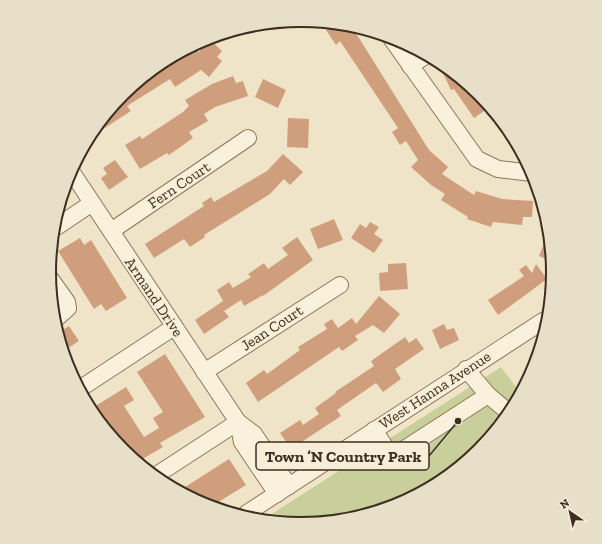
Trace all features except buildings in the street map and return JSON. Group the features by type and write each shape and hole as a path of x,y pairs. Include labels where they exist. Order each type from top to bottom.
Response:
{"street":[{"path":"397,47 477,159 498,169 524,172"},
{"path":"410,66 421,59"},
{"name":"Fern Court","path":"111,231 248,138"},
{"name":"Armand Drive","path":"75,177 238,422 254,434 283,490"},
{"path":"61,224 92,203"},
{"name":"Jean Court","path":"204,372 340,285"},
{"path":"57,288 67,302 68,308 60,316"},
{"name":"West Hanna Avenue","path":"250,511 466,369 540,323"},
{"path":"84,386 174,327"},
{"path":"466,369 488,395 504,409"},
{"path":"374,430 392,457 488,395"},
{"path":"160,472 238,422"}],"green space":[{"path":"501,367 517,388 505,408 485,434 463,456 437,476 409,492 364,509 333,515 301,517 270,515"}],"place":[{"name":"Town ’N Country Park","path":"458,421"}]}
